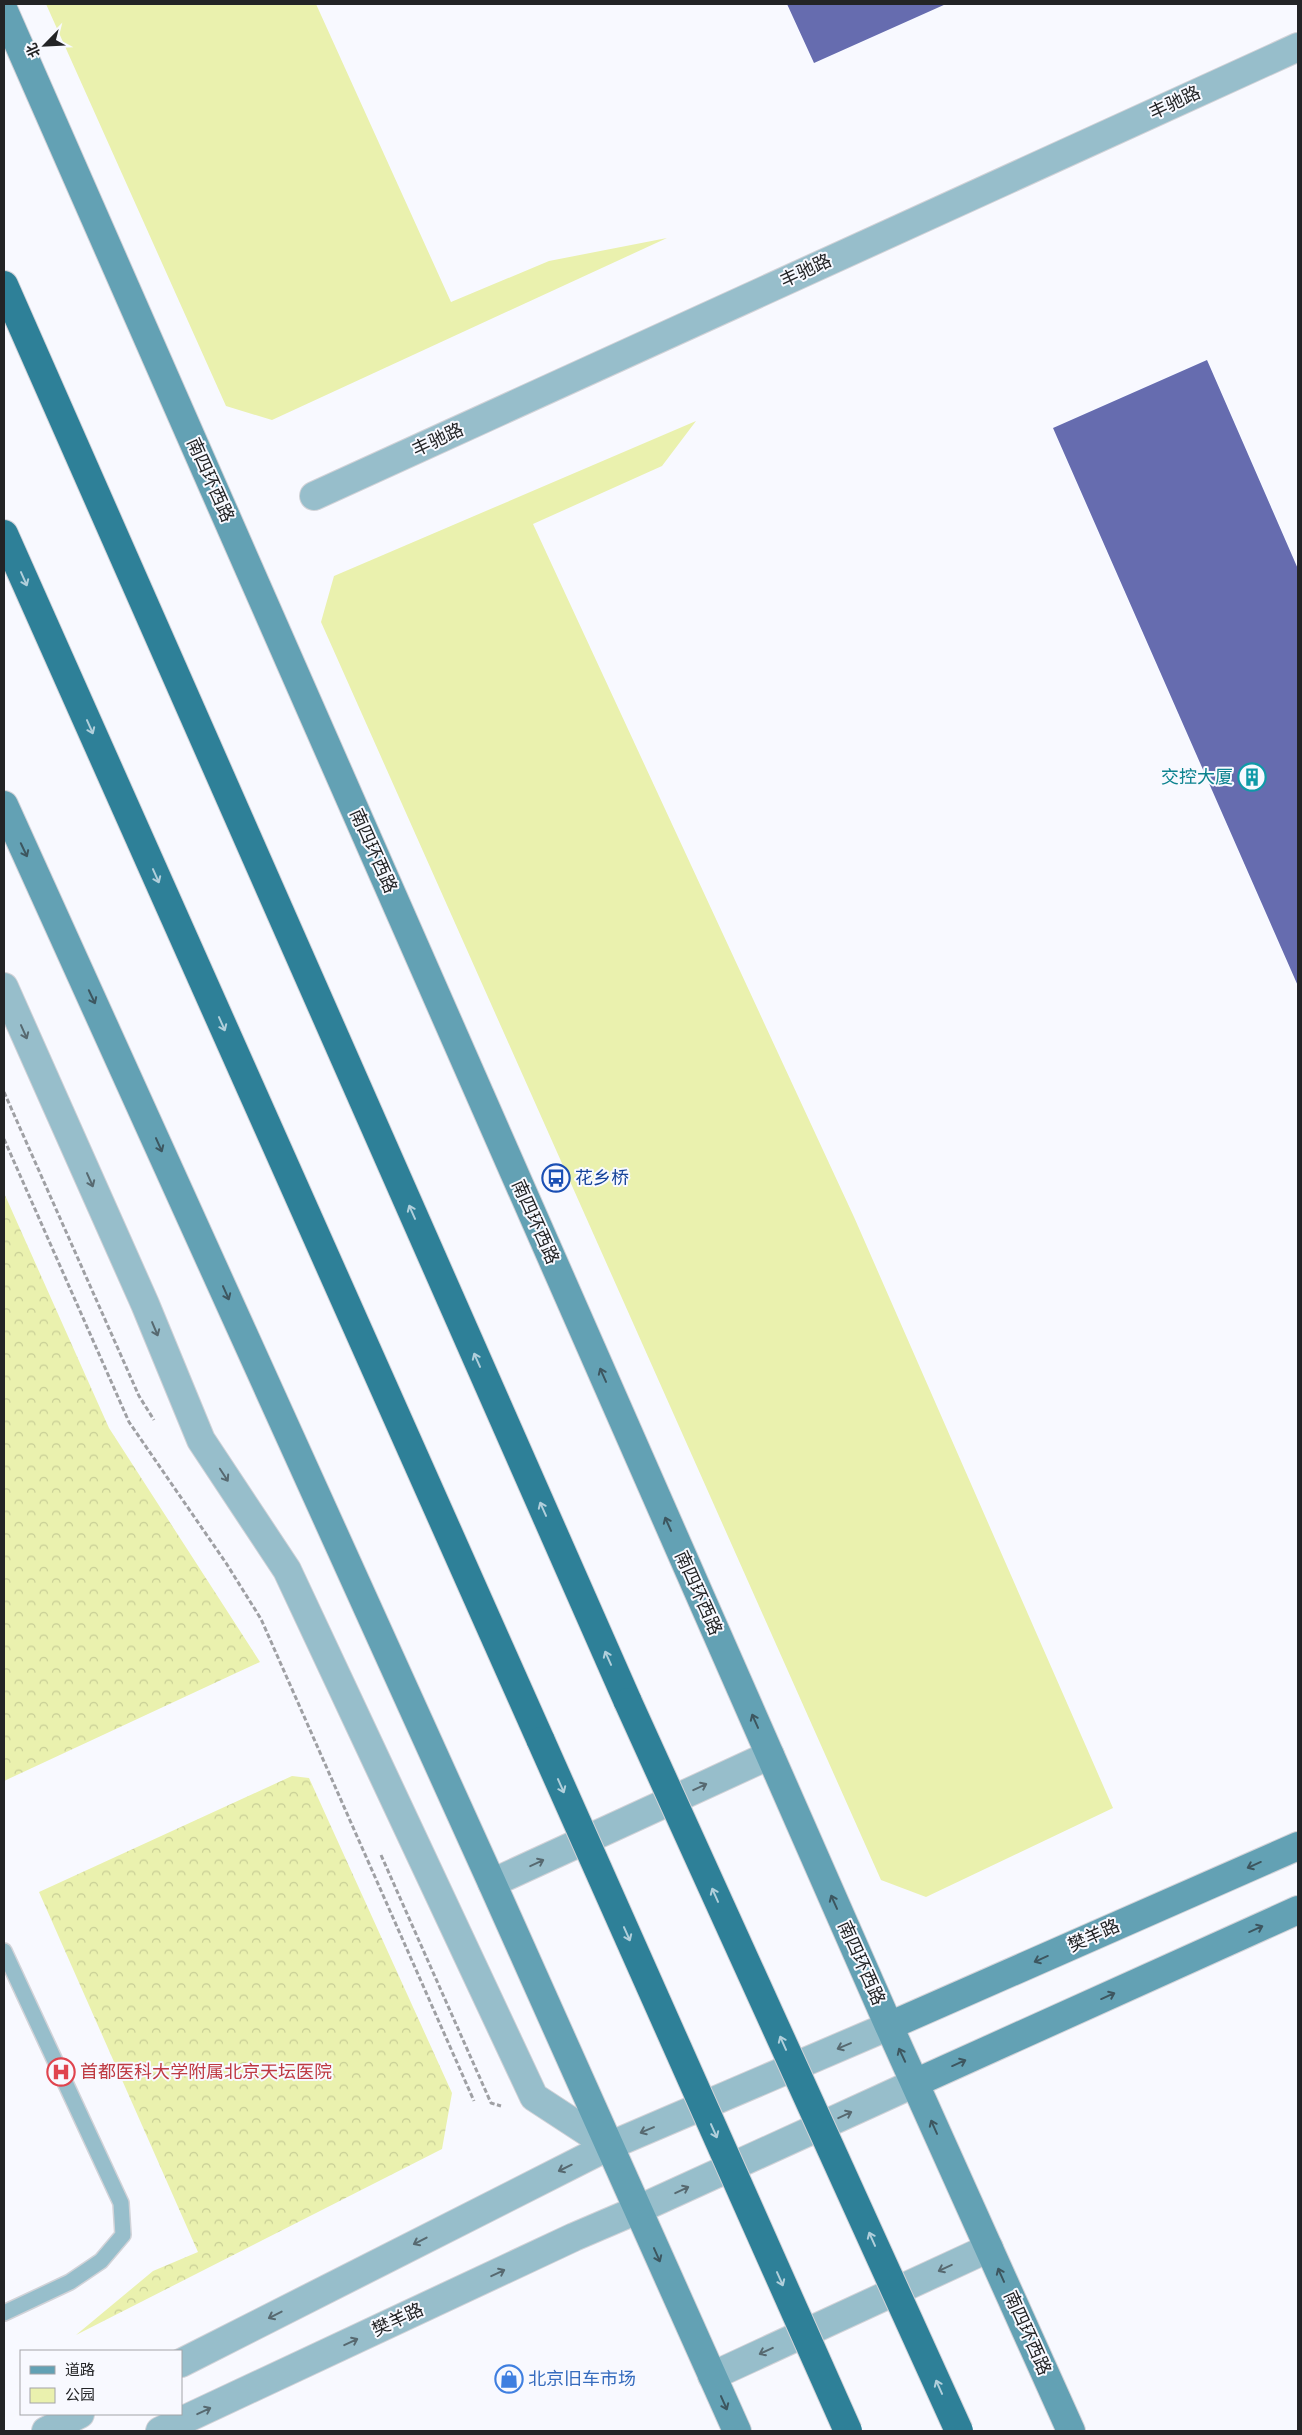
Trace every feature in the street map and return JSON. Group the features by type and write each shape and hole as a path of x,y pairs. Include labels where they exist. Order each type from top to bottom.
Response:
{"highway":[{"path":"4,285 628,1702 959,2431"},
{"path":"4,534 848,2431"}],"main road":[{"name":"南四环西路","path":"4,11 889,2026 1071,2431"},
{"path":"4,805 492,1883 737,2431"},
{"name":"樊羊路","path":"889,2026 1298,1846"},
{"path":"915,2083 1298,1910"}],"street":[{"name":"丰驰路","path":"314,496 1298,47"},
{"path":"4,987 145,1304 201,1440 287,1570 534,2097 609,2146"},
{"path":"492,1883 770,1755"},
{"path":"182,2362 609,2146 889,2026"},
{"name":"樊羊路","path":"160,2431 574,2237 915,2083"},
{"path":"712,2376 989,2248"},
{"path":"46,2431 78,2415"}],"lane":[{"path":"4,1951 121,2203 123,2234 101,2261 70,2282 4,2313"}],"path":[{"path":"4,1092 139,1396 155,1421"},
{"path":"4,1139 129,1422 226,1563 261,1620 474,2101"},
{"path":"378,1849 492,2103 510,2109"}],"green space":[{"path":"46,4 316,4 451,302 549,261 667,238 272,420 226,406"},
{"path":"696,421 662,466 533,524 854,1217 1113,1808 926,1897 881,1880 321,622 334,576"},
{"path":"4,1193 109,1428 260,1662 4,1781"},
{"path":"292,1776 309,1778 452,2093 442,2149 76,2335 153,2271 198,2252 39,1892"}],"building":[{"path":"787,4 946,4 814,63"},
{"name":"交控大厦","path":"1207,360 1298,569 1298,986 1053,428"}],"place":[{"name":"交控大厦","path":"1252,777"},
{"name":"花乡桥","path":"556,1178"},
{"name":"首都医科大学附属北京天坛医院","path":"61,2072"},
{"name":"北京旧车市场","path":"509,2379"}]}
